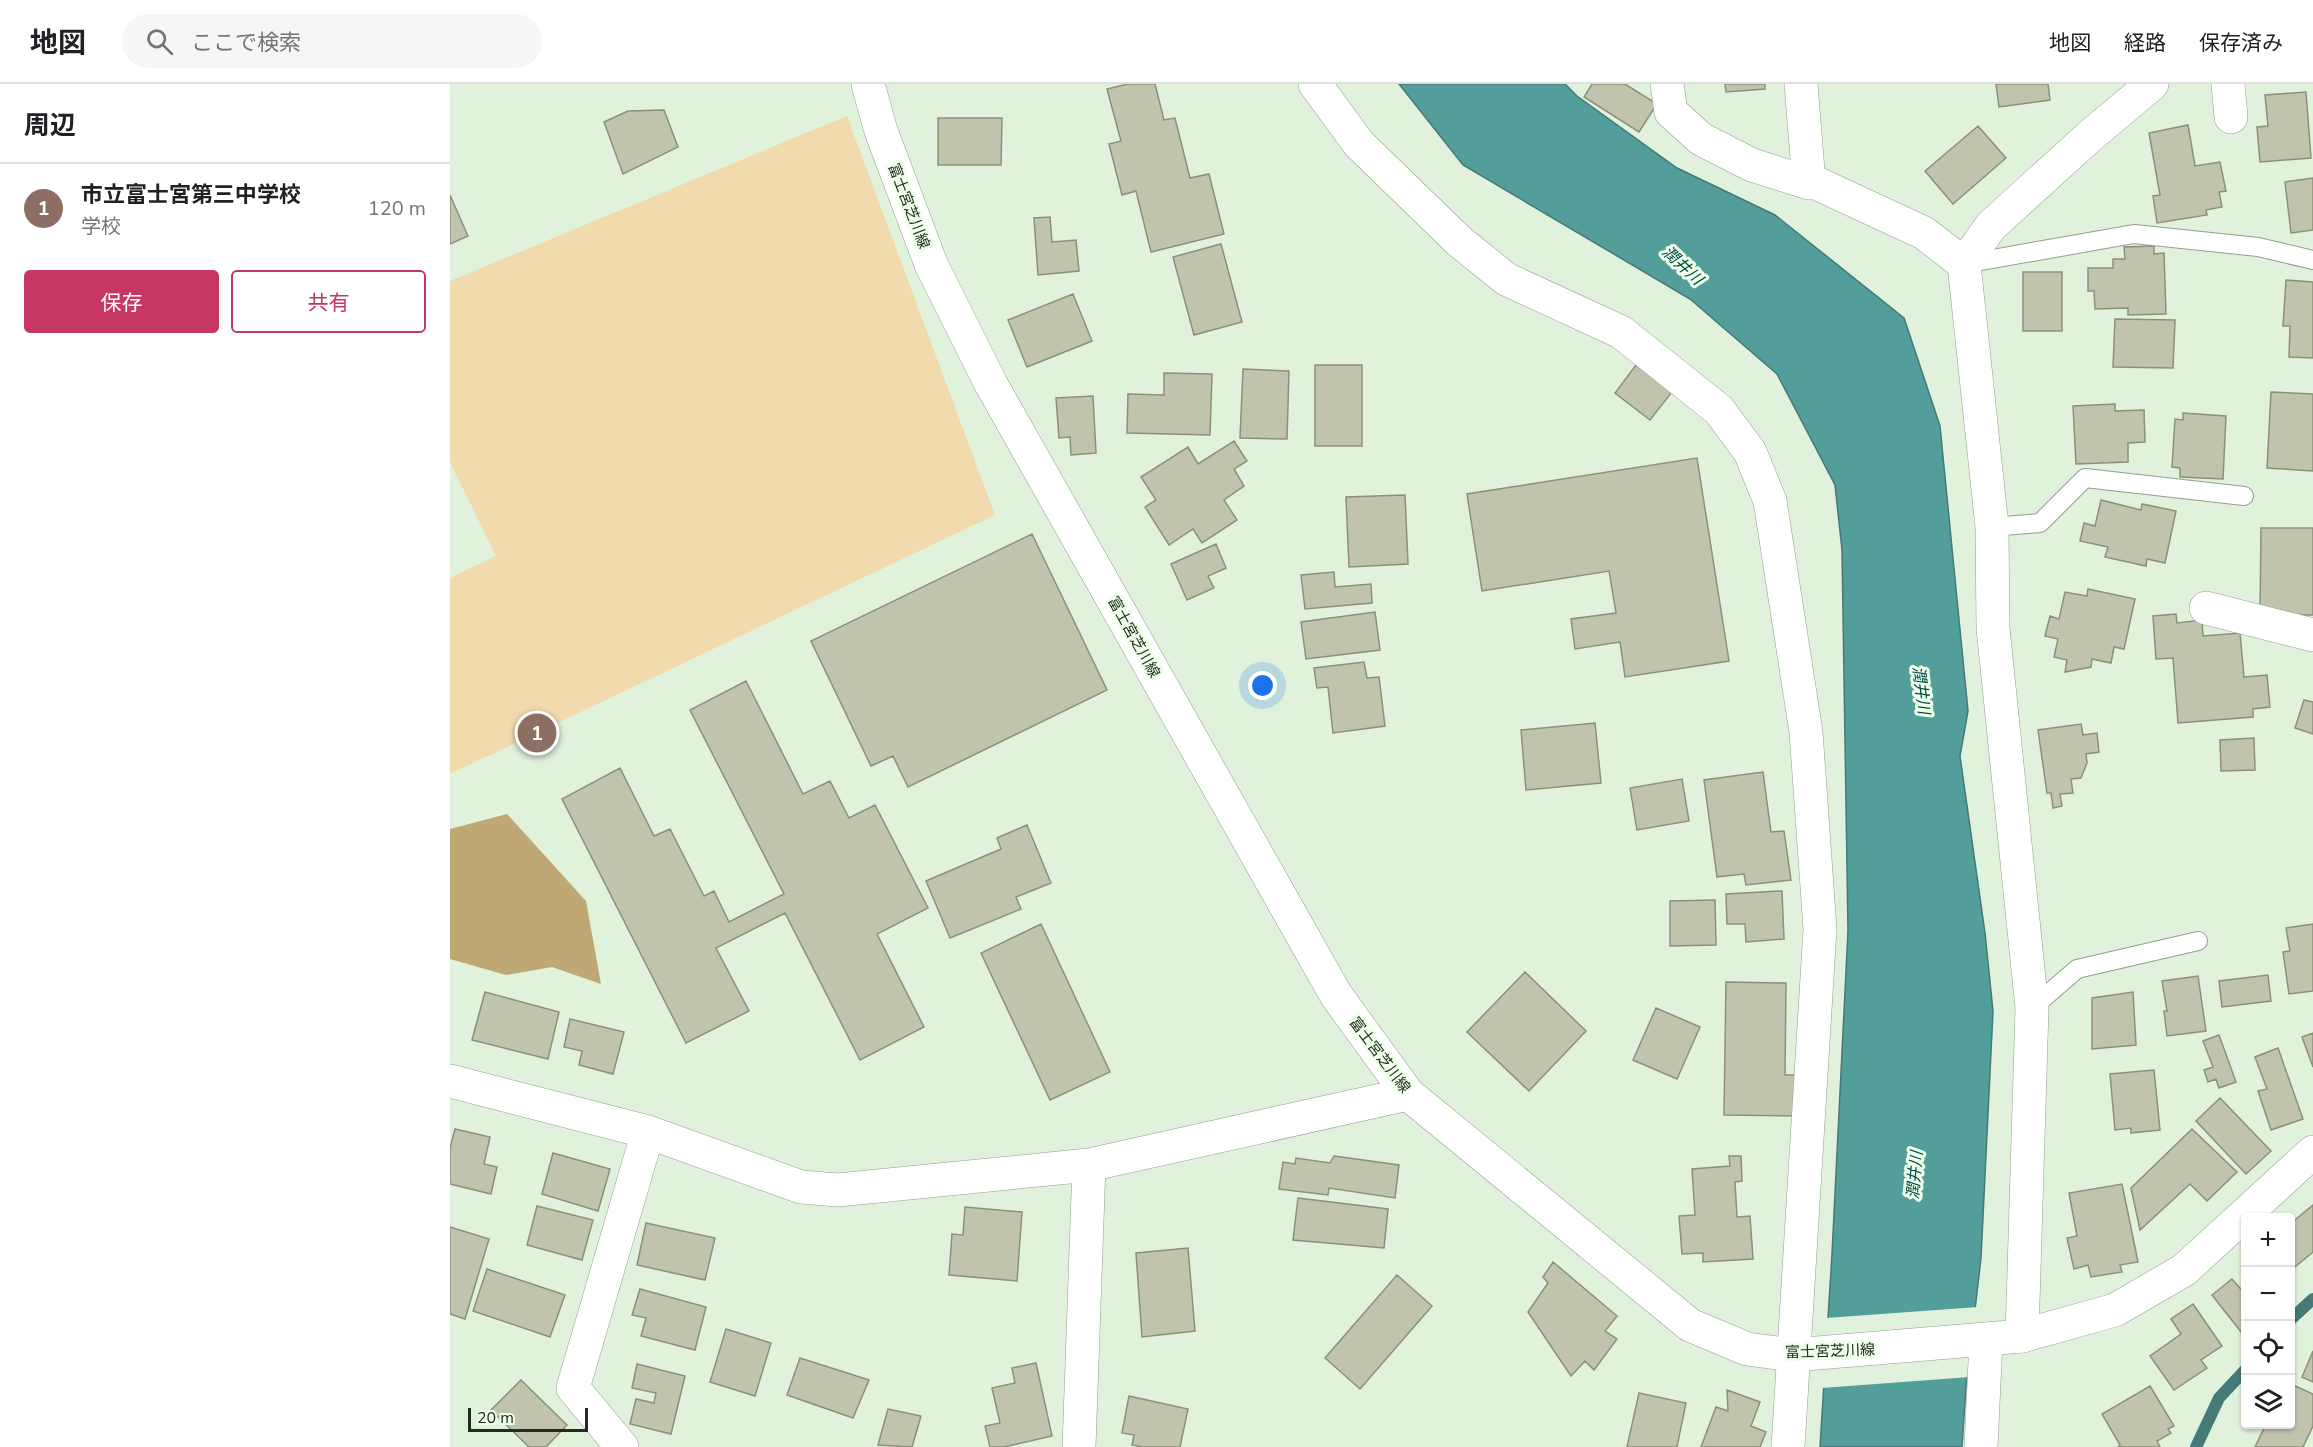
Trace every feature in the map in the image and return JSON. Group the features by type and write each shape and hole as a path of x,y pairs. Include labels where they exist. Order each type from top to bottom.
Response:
{"street":[{"name":"富士宮芝川線","path":"868,84 880,131 928,255 991,384 1336,995 1408,1094 1690,1325 1747,1349 1799,1355 2022,1336 2115,1310 2184,1270 2313,1152"},
{"path":"1315,84 1359,144 1459,241 1506,279 1621,332 1719,410 1750,452 1770,501 1806,732 1820,929 1799,1355 1788,1447"},
{"path":"1667,84 1671,112 1701,140 1752,165 1809,183 1814,182 1924,233 1964,264"},
{"path":"1802,84 1809,183"},
{"path":"2022,1336 2032,1008 1993,628 1992,527 1964,264 1990,226 2152,84"},
{"path":"2228,84 2231,117"},
{"path":"2206,608 2313,635"},
{"path":"450,1081 648,1132 801,1187 838,1190 1089,1165 1408,1094"},
{"path":"622,1447 573,1388 648,1132"},
{"path":"1079,1447 1089,1165"},
{"path":"1981,1341 1981,1447"}],"lane":[{"path":"1964,264 2134,234 2258,247 2313,260"},
{"path":"1992,527 2040,523 2085,478 2244,496"},
{"path":"2032,1008 2077,969 2198,941"}],"shaded area":[{"path":"847,116 995,515 450,774 450,578 496,556 450,462 450,281"},
{"path":"507,814 586,901 601,984 552,967 506,975 450,959 450,829"}],"water":[{"name":"潤井川","path":"1399,84 1565,84 1577,96 1677,168 1775,215 1904,318 1940,426 1968,711 1960,756 1985,933 1993,1011 1981,1258 1966,1387 1962,1447 1820,1447 1848,931 1842,550 1835,485 1777,374 1690,299 1463,165"}],"pier":[{"path":"1978,1307 1970,1377 1822,1388 1826,1318"}],"building":[{"path":"1128,84 1155,84 1164,120 1175,118 1190,178 1209,174 1224,234 1151,252 1136,191 1122,195 1109,144 1121,141 1107,89"},
{"path":"1592,84 1625,84 1657,104 1639,132 1584,97"},
{"path":"1725,84 1765,84 1765,89 1726,92"},
{"path":"1996,84 2048,84 2050,100 1999,107"},
{"path":"2306,92 2311,158 2260,162 2257,127 2268,126 2265,95"},
{"path":"664,110 678,147 623,174 604,122 628,111"},
{"path":"938,118 1002,118 1001,165 938,165"},
{"path":"2188,125 2195,166 2220,162 2226,191 2219,192 2222,207 2206,210 2207,215 2157,223 2153,196 2160,195 2149,133"},
{"path":"1978,126 2006,158 1953,204 1925,171"},
{"path":"2313,178 2313,230 2291,233 2285,182"},
{"path":"450,195 468,236 450,244"},
{"path":"1050,217 1052,242 1076,240 1079,271 1038,275 1034,218"},
{"path":"1221,244 1242,322 1194,335 1173,257"},
{"path":"2154,246 2154,254 2164,253 2166,314 2128,315 2128,308 2095,309 2094,291 2088,291 2088,268 2113,268 2113,259 2125,259 2124,247"},
{"path":"2023,272 2062,272 2062,331 2023,331"},
{"path":"2286,280 2313,282 2313,358 2289,357 2290,326 2283,326"},
{"path":"1073,294 1092,341 1027,367 1008,320"},
{"path":"2115,319 2175,320 2173,368 2113,367"},
{"path":"1315,365 1362,365 1362,446 1315,446"},
{"path":"1636,365 1672,392 1650,420 1615,393"},
{"path":"1243,369 1289,371 1287,439 1240,438"},
{"path":"1164,373 1212,374 1210,435 1127,433 1128,394 1164,395"},
{"path":"2271,392 2313,394 2313,471 2267,468"},
{"path":"1093,396 1096,453 1071,455 1070,437 1059,438 1056,398"},
{"path":"2115,404 2115,411 2144,410 2145,442 2128,443 2128,462 2076,464 2073,406"},
{"path":"2183,413 2226,416 2223,479 2180,477 2180,468 2172,467 2175,419 2183,420"},
{"path":"1234,441 1247,461 1234,469 1244,486 1224,500 1237,520 1202,543 1193,529 1169,545 1145,507 1156,500 1141,477 1188,447 1198,464"},
{"path":"1697,458 1729,661 1625,677 1620,642 1575,649 1571,619 1616,613 1609,571 1482,591 1467,494"},
{"path":"1405,495 1408,564 1349,567 1346,497"},
{"path":"2101,500 2141,510 2142,504 2176,511 2165,563 2147,559 2146,566 2105,557 2108,547 2080,541 2084,523 2095,526"},
{"path":"2261,528 2313,528 2313,615 2260,615"},
{"path":"1032,534 1107,690 908,787 893,756 871,766 811,641"},
{"path":"1216,544 1226,568 1208,576 1214,588 1187,600 1171,564"},
{"path":"1334,572 1335,587 1371,584 1372,603 1305,609 1301,575"},
{"path":"2088,589 2135,599 2124,649 2114,647 2111,663 2092,659 2091,667 2065,672 2067,660 2054,657 2058,639 2045,636 2050,616 2059,619 2065,592 2087,596"},
{"path":"1375,612 1380,650 1306,659 1301,622"},
{"path":"2176,614 2177,623 2202,620 2203,636 2240,633 2244,677 2267,675 2270,707 2253,709 2253,717 2178,723 2173,658 2156,659 2153,616"},
{"path":"1364,662 1367,678 1379,677 1385,726 1333,733 1328,687 1317,688 1314,668"},
{"path":"746,681 803,794 830,781 849,818 875,805 928,908 877,934 924,1027 860,1060 785,913 716,948 749,1011 686,1043 562,799 620,768 654,836 670,829 704,896 714,891 729,922 784,894 690,710"},
{"path":"2304,700 2313,702 2313,734 2295,728"},
{"path":"1595,723 1601,783 1526,790 1521,730"},
{"path":"2081,724 2083,735 2097,733 2099,752 2086,754 2087,763 2081,778 2071,779 2073,793 2060,794 2062,806 2053,808 2051,793 2047,793 2038,730"},
{"path":"2254,738 2255,770 2221,771 2220,740"},
{"path":"1763,772 1771,832 1784,831 1791,880 1746,885 1744,874 1717,877 1704,780"},
{"path":"1682,779 1689,821 1637,830 1630,788"},
{"path":"1027,825 1051,883 1016,897 1021,909 950,938 926,881 1001,849 997,838"},
{"path":"1782,891 1784,939 1746,942 1745,924 1727,924 1726,894"},
{"path":"1715,900 1716,945 1670,946 1670,901"},
{"path":"1041,924 1110,1072 1050,1100 981,953"},
{"path":"2313,924 2313,991 2289,994 2283,952 2290,951 2286,928"},
{"path":"1525,972 1586,1031 1529,1091 1467,1032"},
{"path":"2268,975 2271,1001 2222,1007 2219,981"},
{"path":"2198,976 2206,1031 2167,1036 2164,1011 2167,1011 2162,981"},
{"path":"1726,982 1786,983 1785,1075 1795,1075 1795,1116 1724,1115"},
{"path":"485,992 559,1012 548,1059 472,1040"},
{"path":"2133,992 2136,1045 2092,1049 2092,998"},
{"path":"1656,1008 1700,1027 1677,1079 1633,1060"},
{"path":"570,1019 624,1032 613,1074 579,1065 582,1051 564,1047"},
{"path":"2313,1033 2313,1067 2302,1037"},
{"path":"2219,1035 2236,1082 2219,1088 2216,1079 2208,1082 2204,1070 2213,1067 2203,1041"},
{"path":"2278,1048 2303,1119 2271,1130 2258,1091 2267,1089 2255,1057"},
{"path":"2154,1070 2160,1130 2131,1133 2131,1128 2115,1130 2110,1074"},
{"path":"2220,1098 2271,1151 2246,1174 2196,1121"},
{"path":"455,1129 490,1137 484,1164 497,1167 491,1194 450,1184 450,1148"},
{"path":"2192,1129 2237,1172 2207,1201 2190,1184 2140,1230 2131,1188"},
{"path":"553,1153 610,1169 598,1211 542,1194"},
{"path":"1334,1156 1399,1165 1395,1198 1329,1188 1328,1195 1279,1189 1283,1162 1295,1164 1296,1158 1330,1163"},
{"path":"1729,1156 1741,1156 1742,1181 1735,1182 1737,1217 1750,1216 1753,1259 1703,1262 1703,1253 1682,1254 1679,1216 1695,1215 1692,1169 1730,1166"},
{"path":"2122,1184 2138,1262 2120,1265 2122,1272 2091,1277 2088,1265 2074,1269 2067,1238 2077,1236 2069,1193"},
{"path":"1298,1198 1388,1209 1384,1248 1293,1240"},
{"path":"2313,1205 2313,1252 2295,1267 2295,1220"},
{"path":"537,1206 593,1220 582,1260 527,1245"},
{"path":"965,1207 1022,1212 1017,1281 949,1275 952,1234 963,1235"},
{"path":"646,1223 715,1238 705,1280 637,1265"},
{"path":"450,1227 489,1239 465,1319 450,1314"},
{"path":"1188,1248 1195,1331 1142,1337 1136,1253"},
{"path":"1553,1262 1617,1316 1605,1331 1617,1339 1594,1370 1585,1361 1571,1376 1528,1312 1548,1283 1543,1277"},
{"path":"487,1269 565,1295 550,1337 473,1311"},
{"path":"1397,1275 1432,1306 1360,1389 1325,1358"},
{"path":"2232,1279 2241,1289 2241,1332 2212,1295"},
{"path":"640,1289 706,1307 695,1350 641,1336 646,1318 632,1315"},
{"path":"2193,1304 2222,1346 2201,1360 2207,1368 2174,1390 2150,1356 2181,1334 2171,1319"},
{"path":"726,1329 771,1343 755,1396 710,1382"},
{"path":"2313,1351 2313,1382 2302,1377"},
{"path":"800,1358 869,1380 853,1418 787,1395"},
{"path":"1036,1363 1052,1436 1004,1447 990,1447 985,1426 1000,1423 992,1388 1015,1383 1012,1368"},
{"path":"637,1364 685,1376 671,1434 630,1424 636,1399 654,1403 656,1393 632,1388"},
{"path":"521,1380 567,1425 546,1447 529,1447 491,1410"},
{"path":"2150,1386 2174,1426 2168,1429 2171,1433 2157,1441 2160,1447 2118,1447 2120,1445 2102,1414"},
{"path":"2295,1386 2313,1394 2313,1426 2303,1447 2255,1447 2264,1429 2295,1429"},
{"path":"1727,1390 1760,1402 1751,1426 1766,1432 1760,1447 1701,1447 1716,1407 1728,1411"},
{"path":"1639,1393 1686,1403 1677,1447 1627,1447"},
{"path":"1129,1396 1188,1409 1180,1447 1132,1445 1134,1435 1122,1433"},
{"path":"888,1409 921,1416 912,1447 878,1445"}],"waterway":[{"path":"2295,1315 2313,1299"},
{"path":"2196,1447 2219,1398 2241,1374"}],"place":[{"name":"市立富士宮第三中学校","path":"537,733"}]}
